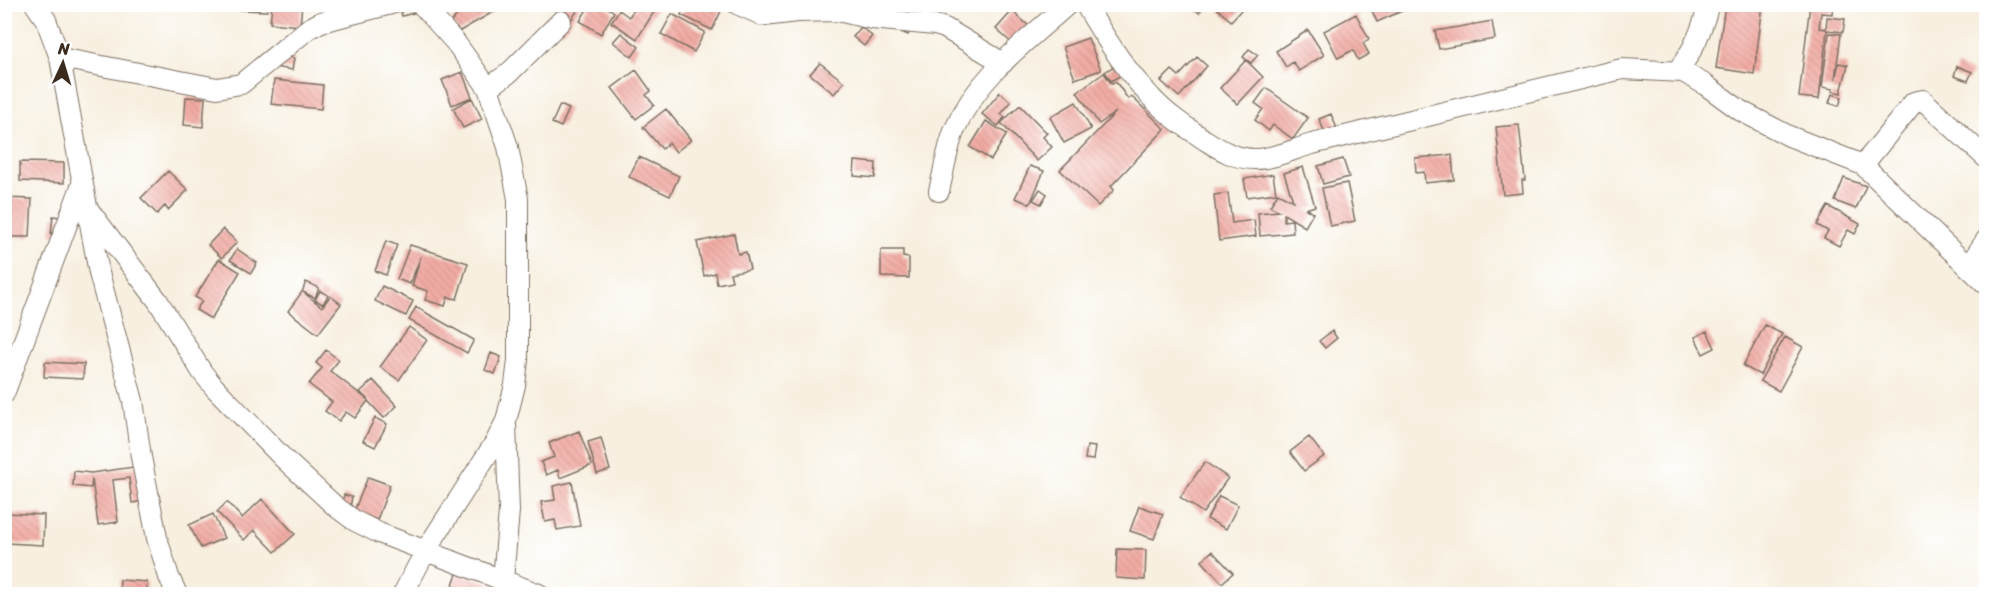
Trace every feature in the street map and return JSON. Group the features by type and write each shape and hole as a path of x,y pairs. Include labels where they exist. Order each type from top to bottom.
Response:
{"street":[{"path":"35,4 46,20 60,58 99,273 133,401 157,538 169,577 177,594"},
{"path":"60,58 217,88 232,87 241,84 308,28 321,22 391,4"},
{"path":"403,594 426,550 496,441 506,421 515,385 518,360 518,199 508,147 488,88 456,43 421,4"},
{"path":"737,4 764,15 838,11 872,19 935,25 945,28 1003,63"},
{"path":"939,191 954,132 963,111 1003,63 1068,4"},
{"path":"1085,4 1102,34 1151,97 1168,113 1186,128 1230,155 1254,159 1266,158 1312,144 1622,69 1677,71 1691,76 1742,111 1789,136 1863,165 1986,284"},
{"path":"1677,71 1691,53 1704,23 1709,4"},
{"path":"488,88 509,73 561,21"},
{"path":"1863,165 1914,102 1923,100 1986,158"},
{"path":"4,394 82,184"},
{"path":"88,209 158,302 202,372 240,415 327,499 355,520 379,533 426,550 504,587 539,594"},
{"path":"1968,267 1986,240"},
{"path":"504,587 509,511 506,421"}],"building":[{"path":"241,4 267,4 267,11 241,10"},
{"path":"272,4 302,4 300,26 270,23"},
{"path":"399,4 419,4 421,11 402,16"},
{"path":"469,4 507,4 460,31 450,23 457,15 470,7"},
{"path":"564,4 582,4 563,32 551,24"},
{"path":"590,4 602,4 614,12 601,34 580,21"},
{"path":"638,4 659,4 637,39 611,22 619,10 629,17"},
{"path":"686,4 717,4 723,7 712,30 681,15"},
{"path":"868,4 882,4 874,18 864,12"},
{"path":"1190,4 1207,4 1199,13"},
{"path":"1212,4 1241,4 1239,7 1242,9 1231,21"},
{"path":"1369,4 1402,4 1404,10 1377,22"},
{"path":"1810,4 1833,4 1832,14 1821,13 1819,28 1826,29 1827,17 1845,19 1843,32 1827,30 1819,99 1799,97"},
{"path":"884,5 905,5 919,10 908,35 876,21"},
{"path":"1725,5 1763,5 1754,74 1716,68"},
{"path":"1012,11 1030,27 1014,45 996,29"},
{"path":"672,14 705,32 694,52 661,34"},
{"path":"1356,14 1369,39 1363,43 1369,54 1358,60 1353,50 1338,58 1324,31"},
{"path":"1492,21 1495,39 1439,49 1435,31"},
{"path":"861,27 872,36 864,46 853,37"},
{"path":"1308,30 1324,55 1299,71 1293,62 1286,67 1276,51"},
{"path":"621,33 639,47 632,57 613,42"},
{"path":"1829,33 1841,34 1835,79 1839,63 1848,65 1841,93 1822,87"},
{"path":"1088,38 1101,70 1075,79 1063,47"},
{"path":"1249,49 1258,55 1251,63 1243,57"},
{"path":"275,55 294,58 292,70 273,67"},
{"path":"1197,57 1207,66 1179,97 1161,81 1172,70 1179,76"},
{"path":"1246,60 1263,77 1238,104 1220,88"},
{"path":"820,63 844,82 834,94 810,74"},
{"path":"1117,64 1123,74 1111,81 1105,72"},
{"path":"1957,66 1972,72 1968,81 1954,76"},
{"path":"636,70 651,91 646,95 654,105 636,119 612,88"},
{"path":"462,72 472,97 452,105 442,80"},
{"path":"1104,73 1112,84 1116,82 1128,99 1131,96 1165,129 1111,186 1114,190 1098,206 1060,170 1116,112 1099,124 1077,92"},
{"path":"274,80 323,85 321,109 271,104"},
{"path":"1266,88 1308,118 1293,139 1273,125 1269,131 1255,120 1263,109 1255,103"},
{"path":"1000,92 1011,102 1001,114 1005,117 998,126 982,114"},
{"path":"1832,94 1842,97 1839,106 1829,103"},
{"path":"186,97 205,98 203,127 184,125"},
{"path":"472,98 482,119 463,128 453,108"},
{"path":"1076,102 1091,129 1064,143 1050,117"},
{"path":"560,105 569,109 561,127 552,123"},
{"path":"1020,105 1047,133 1043,137 1052,147 1037,161 1001,123"},
{"path":"666,109 691,140 676,152 669,143 662,149 643,127"},
{"path":"1331,114 1338,131 1326,135 1319,119"},
{"path":"986,121 1007,134 991,160 970,147"},
{"path":"1519,125 1525,180 1522,180 1523,193 1503,195 1496,127"},
{"path":"1452,155 1454,180 1425,183 1424,172 1416,173 1415,158"},
{"path":"639,157 679,176 670,196 629,177"},
{"path":"1343,159 1349,177 1323,184 1318,166"},
{"path":"855,161 876,163 875,178 854,176"},
{"path":"20,162 64,163 64,183 20,181"},
{"path":"1030,166 1044,171 1030,204 1015,198"},
{"path":"1303,167 1315,206 1306,209 1313,213 1305,227 1284,214 1284,221 1292,220 1293,233 1260,236 1258,213 1279,211 1270,206 1278,193 1293,201 1284,173"},
{"path":"168,171 188,190 168,210 165,206 157,214 141,198"},
{"path":"1273,174 1276,193 1247,197 1244,179"},
{"path":"1844,178 1866,186 1856,209 1835,201"},
{"path":"1347,183 1355,221 1330,226 1322,188"},
{"path":"1040,189 1047,194 1041,204 1033,200"},
{"path":"1228,193 1232,223 1254,220 1256,236 1219,241 1214,195"},
{"path":"4,198 32,199 30,237 4,237"},
{"path":"1828,206 1860,224 1855,234 1848,230 1839,246 1824,238 1828,231 1817,225"},
{"path":"53,216 67,218 65,236 51,234"},
{"path":"223,229 237,242 222,258 208,245"},
{"path":"734,234 738,254 746,252 750,269 730,273 732,281 717,284 715,273 704,276 697,242"},
{"path":"386,241 397,245 386,275 375,271"},
{"path":"410,245 468,263 457,299 448,297 445,306 425,300 428,291 412,286 421,256 410,284 397,279"},
{"path":"237,249 257,263 251,273 230,260"},
{"path":"881,250 903,250 903,257 909,258 909,278 881,277"},
{"path":"219,259 240,272 211,319 196,310 202,301 195,297"},
{"path":"306,282 319,288 315,298 303,292 322,307 330,296 341,304 318,334 288,311 302,292"},
{"path":"382,286 413,301 406,316 375,301"},
{"path":"320,291 328,295 323,304 315,300"},
{"path":"416,307 474,340 467,353 409,320"},
{"path":"1765,325 1782,334 1760,375 1743,366"},
{"path":"409,327 427,340 399,380 380,367"},
{"path":"1332,331 1337,338 1325,348 1319,341"},
{"path":"1707,331 1715,348 1703,354 1695,337"},
{"path":"1785,337 1803,347 1779,391 1760,381"},
{"path":"326,350 339,360 330,371 368,400 360,392 373,380 397,406 384,418 368,401 355,418 346,412 339,421 325,411 332,402 309,384 322,368 316,363"},
{"path":"491,353 501,357 495,374 485,370"},
{"path":"45,362 84,364 83,379 44,377"},
{"path":"375,418 387,424 375,447 363,441"},
{"path":"579,431 592,465 560,478 558,470 546,475 541,462 554,457 549,443"},
{"path":"1309,437 1324,456 1304,471 1290,452"},
{"path":"601,438 610,470 597,474 588,442"},
{"path":"1087,446 1095,447 1093,460 1085,459"},
{"path":"1205,462 1228,478 1203,513 1180,497"},
{"path":"141,466 145,501 132,503 129,478 113,480 118,522 98,525 92,479 91,488 73,486 74,471 91,473"},
{"path":"368,477 390,485 377,520 354,511"},
{"path":"572,482 580,526 557,530 555,520 545,522 541,502 555,500 553,486"},
{"path":"344,495 352,497 350,508 341,506"},
{"path":"1219,496 1238,505 1226,529 1207,519"},
{"path":"262,499 295,534 275,552 254,530 244,540 217,512 227,502 242,518"},
{"path":"1139,506 1163,514 1154,539 1130,531"},
{"path":"7,513 44,515 43,545 6,543"},
{"path":"213,514 224,538 201,548 189,525"},
{"path":"1117,549 1146,550 1145,580 1116,578"},
{"path":"1212,551 1233,573 1222,583 1202,561"},
{"path":"458,571 515,594 474,594 452,587"},
{"path":"120,580 147,582 146,594 119,594"}]}
